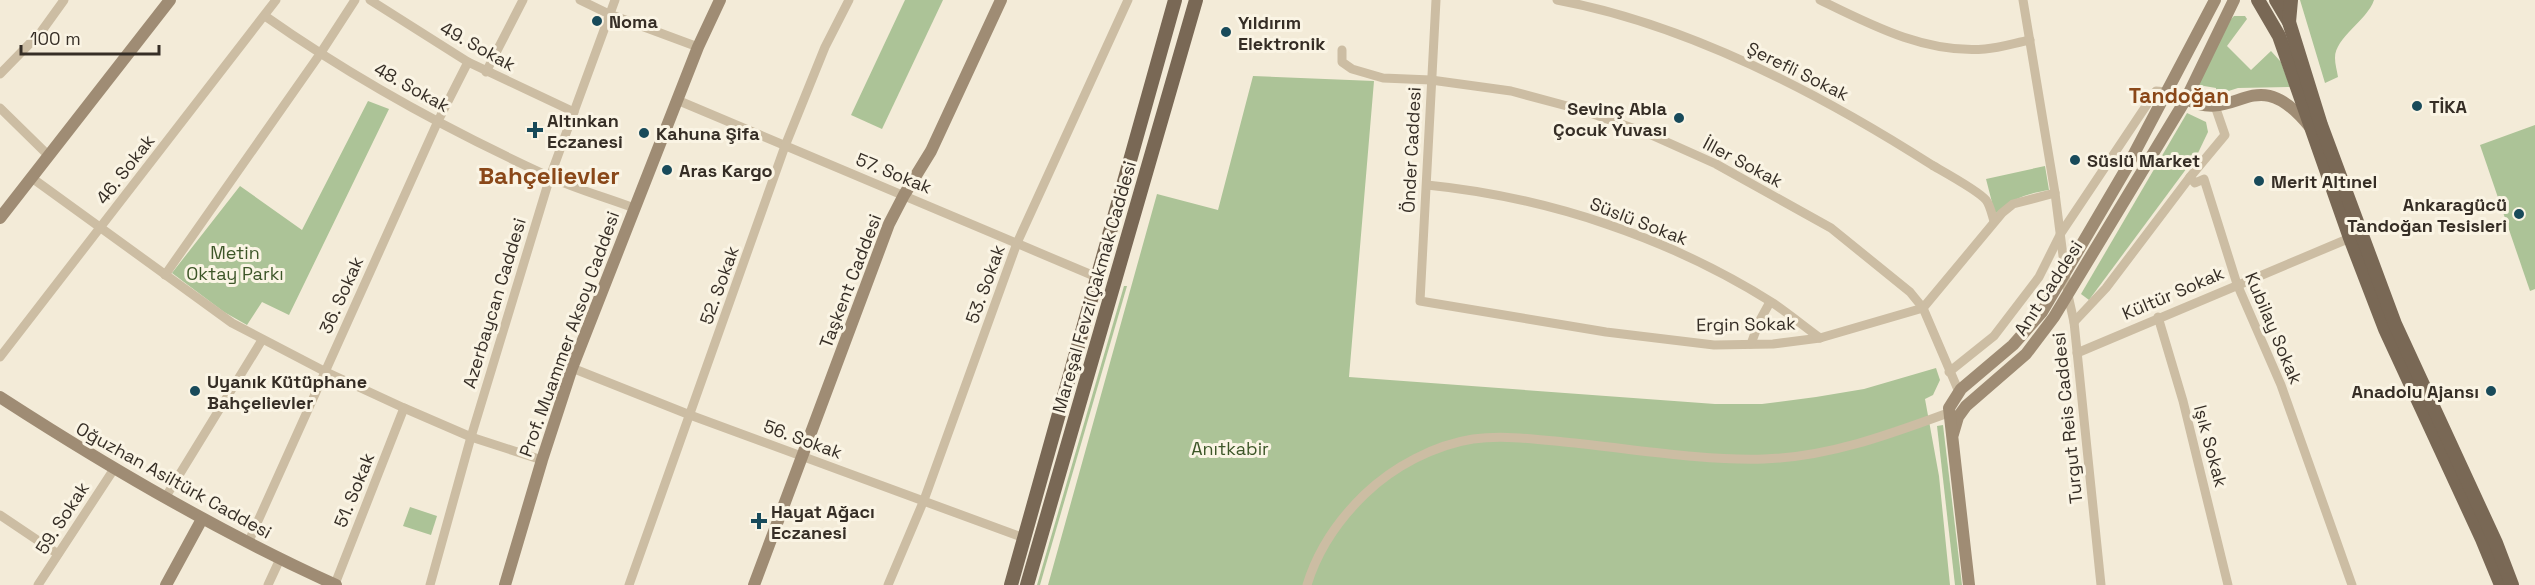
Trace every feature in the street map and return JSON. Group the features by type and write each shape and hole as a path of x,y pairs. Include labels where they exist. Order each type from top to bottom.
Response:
{"main road":[{"path":"0,218 170,0"},
{"name":"Prof. Muammer Aksoy Caddesi","path":"505,585 572,368 698,47 720,0"},
{"name":"Taşkent Caddesi","path":"754,585 889,224 931,151 1001,0"},
{"name":"Mareşal Fevzi Çakmak Caddesi","path":"1011,585 1099,279 1175,0"},
{"name":"Mareşal Fevzi Çakmak Caddesi","path":"1027,585 1196,0"},
{"name":"Anıt Caddesi","path":"1948,413 1959,392 2013,345 2042,312 2066,274 2167,92 2215,0"},
{"name":"Anıt Caddesi","path":"1952,438 1958,417 1966,406 2026,354 2054,317 2186,99 2234,0"},
{"path":"2258,0 2279,36 2350,238 2385,329 2501,585"},
{"path":"2276,0 2289,22 2320,125 2395,324 2496,543 2512,585"},
{"path":"2289,22 2291,0"},
{"path":"2186,99 2198,105 2215,106 2250,95 2273,96 2296,110 2311,128"},
{"name":"Oğuzhan Asiltürk Caddesi","path":"0,397 114,470 248,543 335,585"},
{"path":"1966,406 1948,413 1969,585"},
{"path":"166,585 202,519"}],"street":[{"path":"0,74 41,32 64,0"},
{"name":"46. Sokak","path":"0,357 276,0"},
{"path":"165,275 320,54 355,0"},
{"name":"49. Sokak","path":"370,0 486,72 574,112"},
{"path":"486,72 523,0"},
{"path":"580,0 609,14 698,47"},
{"name":"Azerbaycan Caddesi","path":"430,585 471,437 550,177 615,0"},
{"name":"52. Sokak","path":"629,585 785,146 825,47 849,0"},
{"name":"53. Sokak","path":"888,585 924,500 1017,243 1128,0"},
{"name":"Önder Caddesi","path":"1420,301 1436,0"},
{"name":"Şerefli Sokak","path":"1557,0 1590,6 1666,29 1724,53 1855,118 1986,199 1994,221"},
{"path":"1820,0 1875,27 1904,38 1938,46 1985,49 2030,40"},
{"name":"Turgut Reis Caddesi","path":"2023,0 2074,322 2101,585"},
{"name":"48. Sokak","path":"265,16 320,54 438,121 550,177 634,208"},
{"name":"İller Sokak","path":"1342,50 1342,62 1352,69 1383,78 1431,80 1521,93 1582,110 1684,149 1831,228 1910,292 1923,308 1959,392"},
{"name":"36. Sokak","path":"248,543 438,121 468,62"},
{"path":"1949,372 1994,336 2039,277 2061,233 2156,91 2167,92"},
{"name":"57. Sokak","path":"677,100 1099,279"},
{"path":"2074,322 2106,288 2190,177 2225,135 2215,106"},
{"path":"0,108 49,156"},
{"name":"Kubilay Sokak","path":"2190,177 2195,183 2204,179 2237,284 2281,386 2352,585"},
{"path":"32,178 232,323 262,340 324,371 471,437 542,460"},
{"name":"Süslü Sokak","path":"1427,185 1503,195 1603,223 1691,259 1736,281 1770,302 1820,339"},
{"path":"1923,308 1994,221 2013,204 2055,193"},
{"name":"Kültür Sokak","path":"2077,352 2350,238"},
{"name":"Ergin Sokak","path":"1420,301 1606,332 1714,345 1820,339 1923,308"},
{"path":"1751,344 1759,321 1770,302"},
{"name":"Işık Sokak","path":"2158,317 2182,400 2228,585"},
{"path":"165,498 262,340"},
{"name":"56. Sokak","path":"572,368 690,415 1024,538"},
{"name":"51. Sokak","path":"335,585 404,408"},
{"path":"1307,585 1316,561 1336,525 1371,488 1416,459 1460,442 1484,438 1525,438 1730,459 1774,459 1805,456 1842,448 1948,413"},
{"name":"59. Sokak","path":"38,585 114,470"},
{"path":"0,515 58,554"},
{"path":"268,585 280,559"}],"green space":[{"path":"905,0 943,0 882,129 851,115"},
{"path":"2300,0 2374,0 2365,15 2345,36 2336,50 2338,77 2325,83"},
{"path":"2234,16 2245,16 2247,19 2227,46 2251,70 2271,51 2281,62 2290,87 2238,88 2216,95 2216,88 2204,86 2203,93 2196,90 2227,23"},
{"name":"Anıtkabir","path":"1253,76 1374,81 1349,377 1715,404 1762,404 1864,389 1936,368 1940,380 1933,395 1925,399 1939,476 1950,585 1048,585 1157,194 1218,210"},
{"name":"Metin Oktay Parkı","path":"368,101 389,109 289,315 262,302 247,325 224,312 172,273 240,186 302,230"},
{"path":"2187,113 2206,122 2208,132 2198,153 2089,300 2081,294"},
{"name":"Ankaragücü Tandoğan Tesisleri","path":"2535,125 2535,289 2530,291 2480,145"},
{"path":"2045,166 2049,190 2020,198 1995,214 1986,179"},
{"path":"1124,286 1127,286 1040,585 1037,585"},
{"path":"1943,425 1962,585 1955,585 1937,426"},
{"path":"410,507 437,516 431,535 403,526"}],"place":[{"name":"Noma","path":"597,21"},
{"name":"Yıldırım Elektronik","path":"1226,32"},
{"name":"TİKA","path":"2417,106"},
{"name":"Sevinç Abla Çocuk Yuvası","path":"1679,118"},
{"name":"Altınkan Eczanesi","path":"535,130"},
{"name":"Kahuna Şifa","path":"644,133"},
{"name":"Süslü Market","path":"2075,160"},
{"name":"Aras Kargo","path":"667,170"},
{"name":"Merit Altınel","path":"2259,181"},
{"name":"Ankaragücü Tandoğan Tesisleri","path":"2519,214"},
{"name":"Uyanık Kütüphane Bahçelievler","path":"195,391"},
{"name":"Anadolu Ajansı","path":"2491,391"},
{"name":"Hayat Ağacı Eczanesi","path":"759,521"}],"district":[{"name":"Tandoğan","path":"2179,95"},
{"name":"Bahçelievler","path":"549,175"}]}
